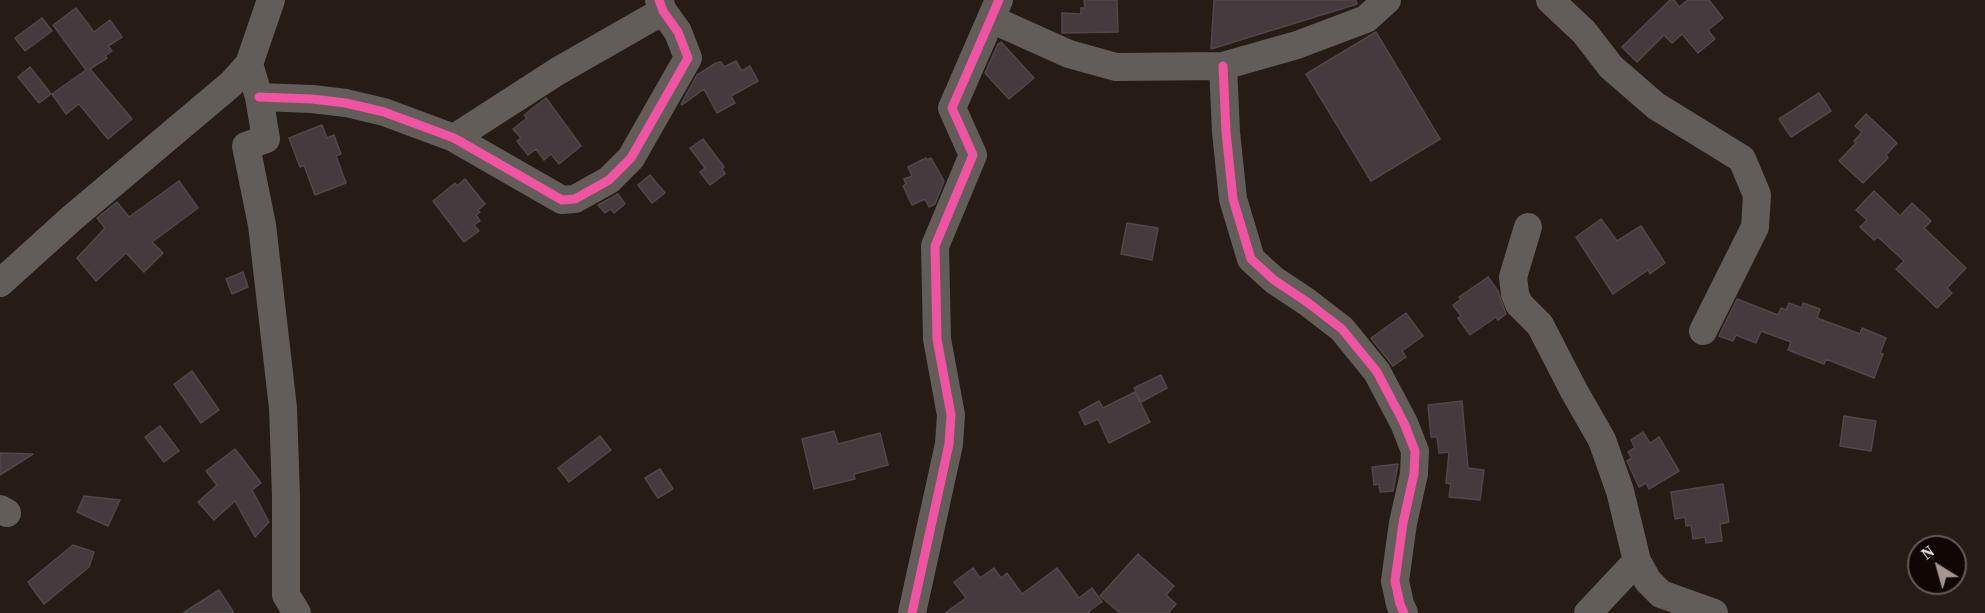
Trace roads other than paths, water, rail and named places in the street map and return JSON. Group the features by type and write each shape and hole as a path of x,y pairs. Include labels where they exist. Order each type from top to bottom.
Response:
{"street":[{"path":"912,613 949,444 951,415 938,339 935,246 973,155 952,108 995,9 1069,54 1116,67 1223,66 1297,45 1366,19 1387,0"},
{"path":"1550,0 1584,32 1611,67 1656,106 1742,159 1758,195 1755,226 1703,330"},
{"path":"0,283 72,218 231,84 249,64 262,6"},
{"path":"259,97 289,97 346,103 384,112 454,138 562,200 575,199 609,180 631,158 688,58 678,32 661,6 454,138"},
{"path":"249,64 259,97 266,139 246,146 262,225 283,408 286,595 297,613"},
{"path":"1223,66 1226,132 1233,199 1251,259 1274,280 1342,329 1377,372 1404,423 1415,451 1414,474 1403,523 1395,581 1404,613"},
{"path":"1528,227 1513,277 1515,294 1519,304 1540,325 1602,440 1620,491 1636,561 1648,581 1662,594 1714,613"},
{"path":"1588,613 1636,561"}]}
